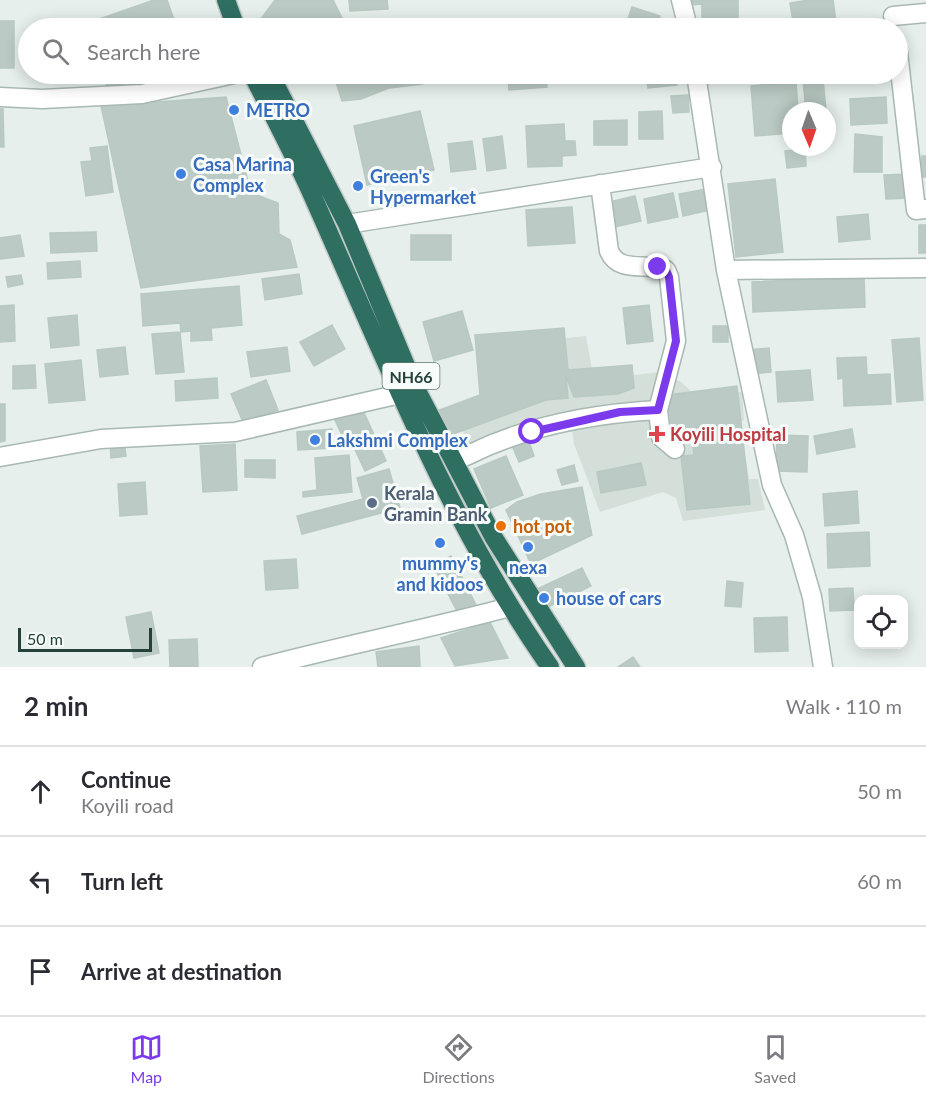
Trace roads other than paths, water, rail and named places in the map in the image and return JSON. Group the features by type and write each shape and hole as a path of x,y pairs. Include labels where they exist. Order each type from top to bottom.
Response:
{"highway":[{"name":"NH66","path":"257,84 308,185 400,394 471,539 510,607 550,667"},
{"name":"NH66","path":"275,84 347,224 414,384 456,460 494,538 576,667"}],"street":[{"path":"681,0 686,18"},
{"path":"893,15 926,14"},
{"path":"0,97 42,99 142,94 188,84"},
{"path":"698,84 726,270 772,485 794,535 809,587 823,667"},
{"path":"901,84 916,210 926,209"},
{"path":"347,224 712,167"},
{"path":"600,184 609,251 613,260 621,265 658,267 666,270 669,277 676,341 658,410 661,437 675,449"},
{"path":"726,270 926,268"},
{"path":"0,457 101,439 236,432 400,394"},
{"path":"456,460 497,442 558,424 620,412 658,410"},
{"path":"262,667 336,647 437,627 510,607"}],"place":[{"name":"METRO","path":"234,110"},
{"name":"Casa Marina Complex","path":"181,174"},
{"name":"Green's Hypermarket","path":"358,186"},
{"name":"Koyili Hospital","path":"657,434"},
{"name":"Lakshmi Complex","path":"315,440"},
{"name":"Kerala Gramin Bank","path":"372,503"},
{"name":"hot pot","path":"501,526"},
{"name":"mummy's and kidoos","path":"440,543"},
{"name":"nexa","path":"528,547"},
{"name":"house of cars","path":"544,598"}]}
